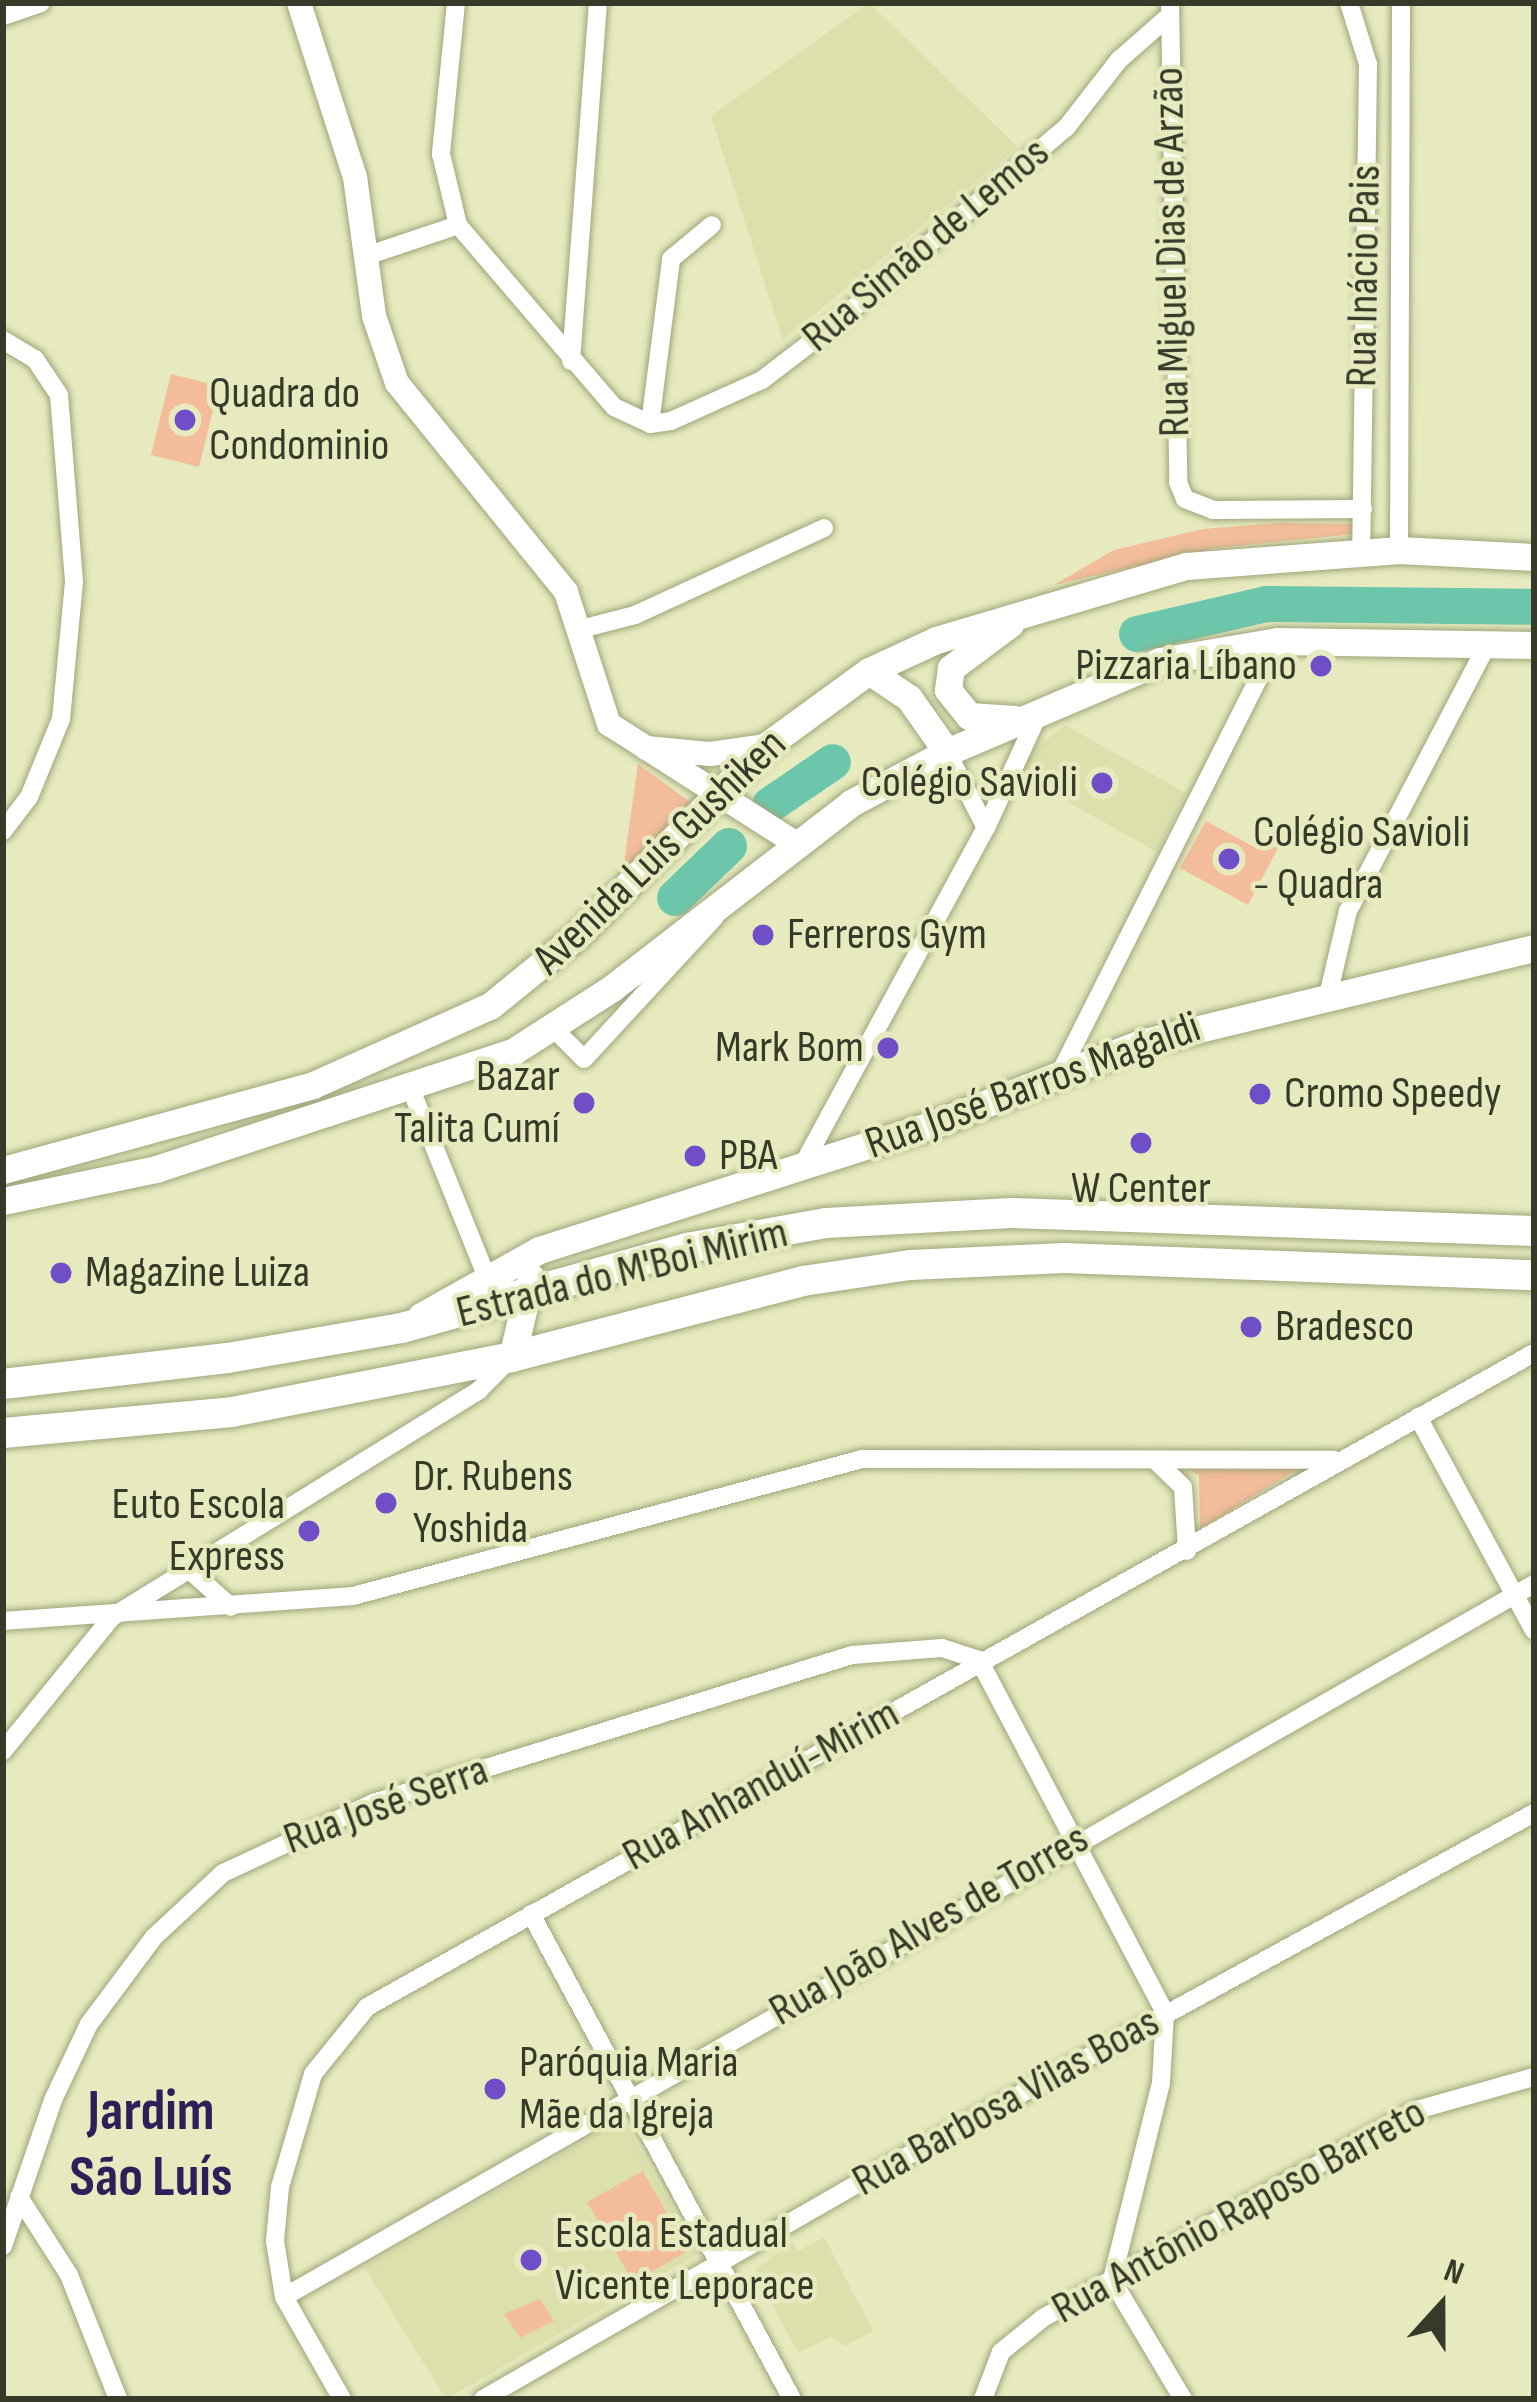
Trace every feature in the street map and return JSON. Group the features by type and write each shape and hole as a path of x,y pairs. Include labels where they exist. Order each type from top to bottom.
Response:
{"main road":[{"name":"Avenida Luis Gushiken","path":"3,1170 232,1111 439,1034 490,1006 581,932 711,794 766,746 868,671 1042,603 1186,566 1400,550 1534,556"},
{"path":"1037,717 985,722 961,710 948,690 960,658 1042,603"},
{"name":"Avenida Luis Gushiken","path":"3,1201 156,1169 410,1087 554,1029 851,802 947,752 1160,661 1277,640 1534,645"},
{"path":"868,671 910,698 947,752"},
{"name":"Rua José Barros Magaldi","path":"402,1328 538,1250 800,1170 1229,1016 1534,948"},
{"name":"Estrada do M'Boi Mirim","path":"3,1384 228,1358 402,1328 524,1300 739,1235 909,1215 1534,1231"},
{"path":"512,1358 538,1250"},
{"name":"Estrada do M'Boi Mirim","path":"3,1433 232,1412 512,1358 705,1303 910,1265 1064,1258 1534,1275"}],"street":[{"path":"3,16 41,3"},
{"path":"299,3 372,254 374,316 397,382 544,561 581,629 599,711 632,745 796,844"},
{"path":"456,3 441,154 458,225 614,407 650,424 671,259 712,225"},
{"path":"571,361 598,3"},
{"name":"Rua Inácio Pais","path":"1349,3 1368,64 1360,552"},
{"name":"Rua Inácio Pais","path":"1400,550 1401,3"},
{"name":"Rua Miguel Dias de Arzão","path":"1170,10 1174,458 1185,499 1247,514 1363,509"},
{"name":"Rua Simão de Lemos","path":"650,424 717,405 831,327 1066,128 1119,60 1170,10"},
{"path":"372,254 458,225"},
{"path":"3,340 35,358 59,395 74,582 70,686 10,826"},
{"path":"581,629 634,615 824,528"},
{"path":"1060,1073 1277,640"},
{"path":"1328,996 1348,911 1488,643"},
{"path":"800,1170 986,828 1037,717"},
{"path":"632,745 684,754 766,746"},
{"path":"947,752 986,828"},
{"path":"554,1029 584,1059 707,931 730,892"},
{"path":"410,1087 487,1278"},
{"name":"Rua Anhanduí-Mirim","path":"342,2399 284,2297 274,2241 280,2187 324,2054 367,2007 1534,1353"},
{"path":"3,1751 112,1617 479,1390 512,1358"},
{"path":"1418,1417 1534,1631"},
{"path":"3,1621 236,1608 409,1583 862,1459 1339,1460"},
{"path":"1151,1459 1183,1487 1187,1551"},
{"path":"186,1567 209,1596 236,1608"},
{"name":"Rua João Alves de Torres","path":"284,2297 1069,1844 1534,1584"},
{"name":"Rua José Serra","path":"3,2246 53,2100 116,1982 187,1903 256,1854 374,1803 852,1655 942,1648 979,1660"},
{"path":"979,1660 1069,1844 1165,2013 1161,2083 1112,2281 1183,2399"},
{"name":"Rua Barbosa Vilas Boas","path":"483,2399 1165,2013 1534,1813"},
{"path":"530,1914 724,2262 792,2399"},
{"name":"Rua Antônio Raposo Barreto","path":"983,2399 1012,2340 1417,2110 1533,2074"},
{"path":"20,2197 69,2275 118,2399"}],"shaded area":[{"path":"869,3 1018,147 783,340 711,116"},
{"name":"Quadra do Condominio","path":"171,374 219,386 199,467 151,455"},
{"path":"1356,524 1354,534 1216,548 1054,585 1114,550 1203,529"},
{"name":"Colégio Savioli","path":"1065,725 1186,793 1157,852 1018,774 1028,754"},
{"path":"638,764 690,802 622,877"},
{"name":"Colégio Savioli - Quadra","path":"1206,821 1258,849 1264,840 1278,848 1248,905 1180,868"},
{"path":"1176,1463 1301,1467 1200,1529 1199,1475"},
{"name":"Escola Estadual Vicente Leporace","path":"623,2119 698,2254 446,2399 364,2267"},
{"path":"643,2171 688,2251 633,2282 587,2202"},
{"path":"824,2237 873,2331 845,2346 831,2337 798,2353 755,2270 792,2242 798,2251"},
{"path":"540,2299 554,2321 520,2338 504,2314"}],"waterway":[{"path":"1137,634 1267,604 1534,607"},
{"path":"770,805 833,762"},
{"path":"675,898 729,846"}],"place":[{"name":"Quadra do Condominio","path":"185,420"},
{"name":"Pizzaria Líbano","path":"1321,666"},
{"name":"Colégio Savioli","path":"1102,783"},
{"name":"Colégio Savioli - Quadra","path":"1229,859"},
{"name":"Ferreros Gym","path":"763,935"},
{"name":"Mark Bom","path":"888,1048"},
{"name":"Cromo Speedy","path":"1260,1094"},
{"name":"Bazar Talita Cumí","path":"584,1103"},
{"name":"W Center","path":"1141,1143"},
{"name":"PBA","path":"695,1156"},
{"name":"Magazine Luiza","path":"61,1273"},
{"name":"Bradesco","path":"1251,1327"},
{"name":"Dr. Rubens Yoshida","path":"386,1503"},
{"name":"Euto Escola Express","path":"309,1531"},
{"name":"Paróquia Maria Mãe da Igreja","path":"495,2089"},
{"name":"Escola Estadual Vicente Leporace","path":"531,2260"}],"district":[{"name":"Jardim São Luís","path":"151,2146"}]}
